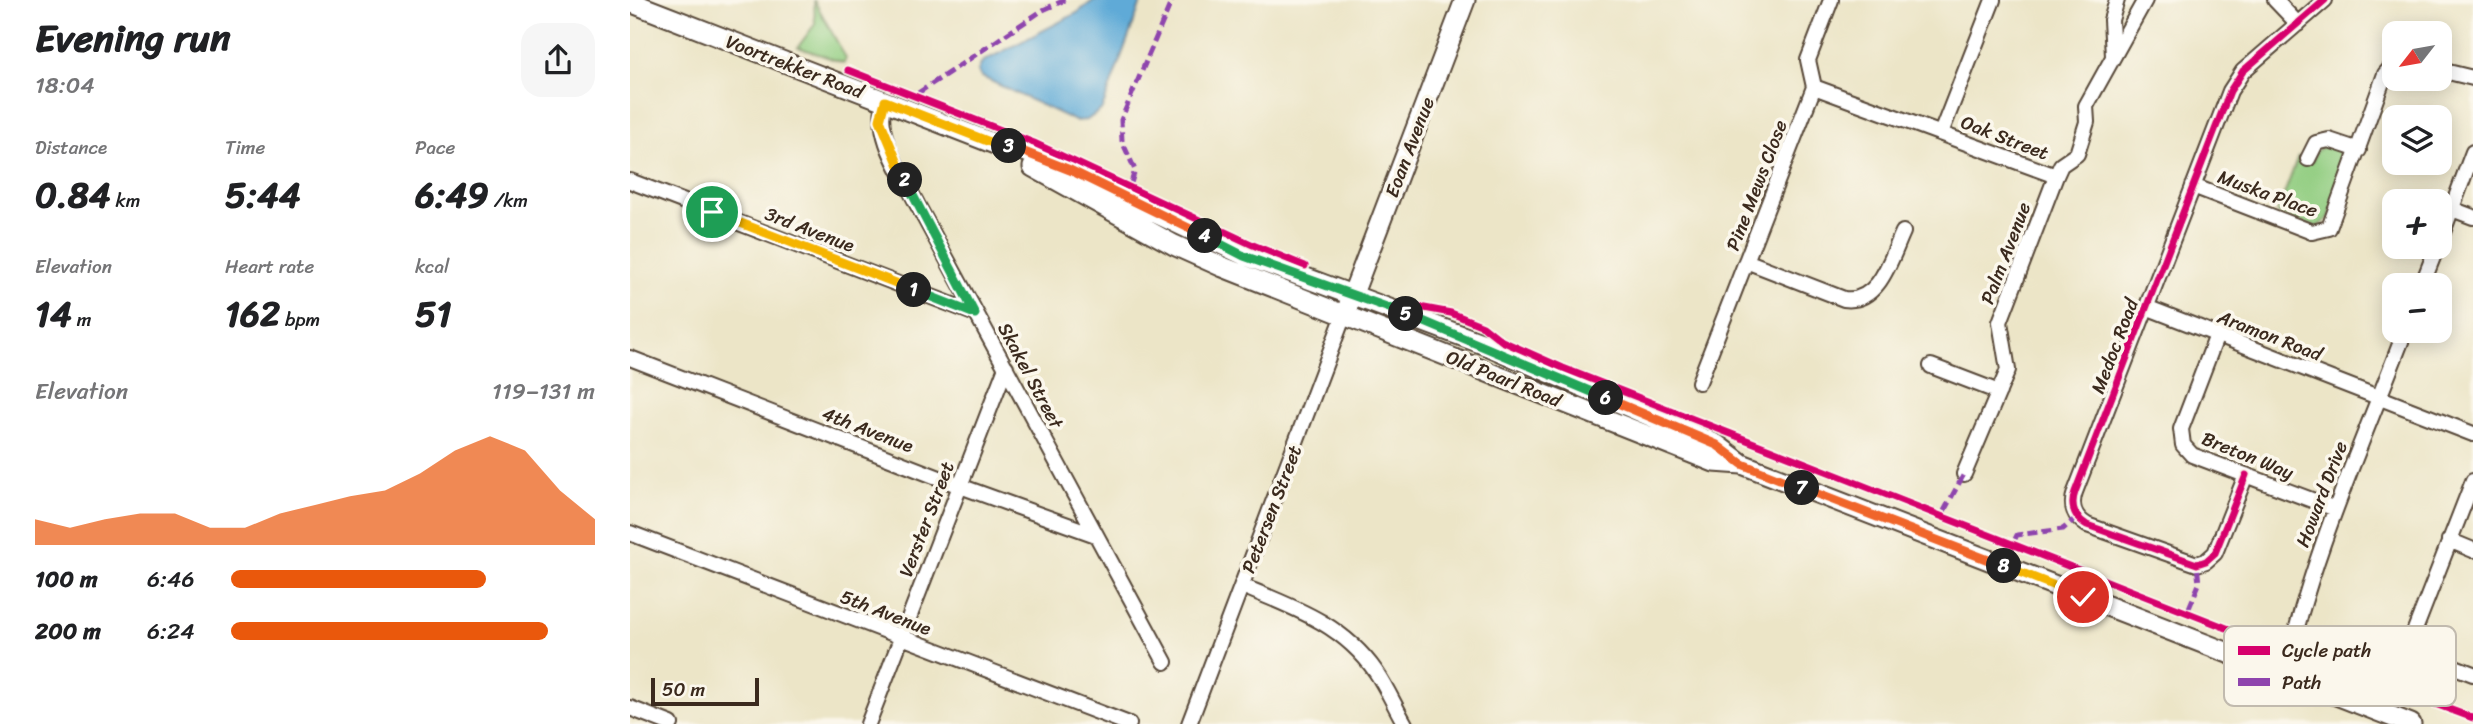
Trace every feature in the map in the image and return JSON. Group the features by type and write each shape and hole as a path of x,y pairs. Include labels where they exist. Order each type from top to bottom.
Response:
{"main road":[{"name":"Eoan Avenue","path":"1353,294 1465,0"},
{"name":"Voortrekker Road","path":"630,2 1000,146 1016,147 1070,170 1244,256 1353,294"},
{"name":"Voortrekker Road","path":"1000,146 1013,157 1174,245 1344,315"},
{"name":"Petersen Street","path":"1344,315 1353,294"},
{"name":"Old Paarl Road","path":"1353,294 1489,346 1717,445 1742,464 2224,652"},
{"name":"Old Paarl Road","path":"1344,315 1714,462 1742,464"},
{"name":"Old Paarl Road","path":"2364,706 2411,724"}],"street":[{"name":"Pine Mews Close","path":"1699,382 1814,86 1808,60 1831,0"},
{"path":"1941,133 1993,0"},
{"path":"2275,0 2298,24"},
{"name":"Medoc Road","path":"2246,475 2215,553 2202,563 2188,563 2087,525 2077,517 2073,497 2235,82 2253,62 2325,0"},
{"name":"Palm Avenue","path":"1964,474 2008,367 2000,322 2061,165 2077,154 2087,122 2086,106 2143,4 2117,1 2111,20 2113,56"},
{"path":"2452,73 2473,78"},
{"name":"Muska Place","path":"2193,186 2312,232 2323,231 2333,223 2382,83"},
{"name":"Oak Street","path":"1814,86 2056,176"},
{"name":"Skakel Street","path":"885,101 880,120 888,145 975,314 1165,662"},
{"path":"2308,159 2316,143 2324,140 2359,150"},
{"path":"2473,152 2452,209 2473,217"},
{"name":"3rd Avenue","path":"630,181 975,314"},
{"path":"1746,261 1844,299 1858,299 1879,282 1903,232"},
{"name":"Aramon Road","path":"2146,307 2473,434"},
{"name":"Petersen Street","path":"1189,724 1344,315"},
{"name":"Breton Way","path":"2217,335 2181,429 2181,440 2192,455 2333,508"},
{"name":"Howard Drive","path":"2297,626 2333,508 2401,343"},
{"name":"4th Avenue","path":"630,358 960,486 1093,534"},
{"path":"1931,366 1999,392"},
{"name":"Verster Street","path":"868,724 1006,367"},
{"path":"2416,626 2473,481"},
{"name":"5th Avenue","path":"630,533 901,639 1129,724"},
{"path":"2449,540 2473,550"},
{"path":"1242,586 1304,610 1339,632 1378,673 1405,724"},
{"path":"2456,668 2473,674"},
{"path":"630,708 671,724"}],"green space":[{"path":"814,0 846,58 844,63 798,47 815,24"},
{"path":"2326,145 2349,157 2329,218 2317,227 2277,213 2298,157 2312,162 2316,151"}],"water":[{"path":"1094,0 1142,0 1102,109 1087,120 1075,121 982,77 978,71 982,62 1077,13"}],"marked path":[{"path":"918,93 1043,10 1065,0"},
{"path":"1131,183 1135,170 1122,141 1121,120 1172,0"},
{"path":"1944,511 1964,474"},
{"path":"2015,539 2017,535 2063,529 2077,517"},
{"path":"2189,608 2199,584 2197,564"}],"cycle path":[{"path":"2246,475 2215,553 2206,561 2197,564 2087,525 2079,518 2073,506 2075,492 2230,91 2243,71 2325,0"},
{"path":"848,70 1034,143 1253,245 1305,266"},
{"path":"1403,304 1451,313 1483,326 1502,341 1563,368 2224,627"},
{"path":"2441,706 2473,718"}],"route":[{"path":"712,212 975,314 888,145 880,120 885,101 1000,146 1016,147 1146,206 1244,256 1489,346 1717,445 1742,464 2083,597"}]}
